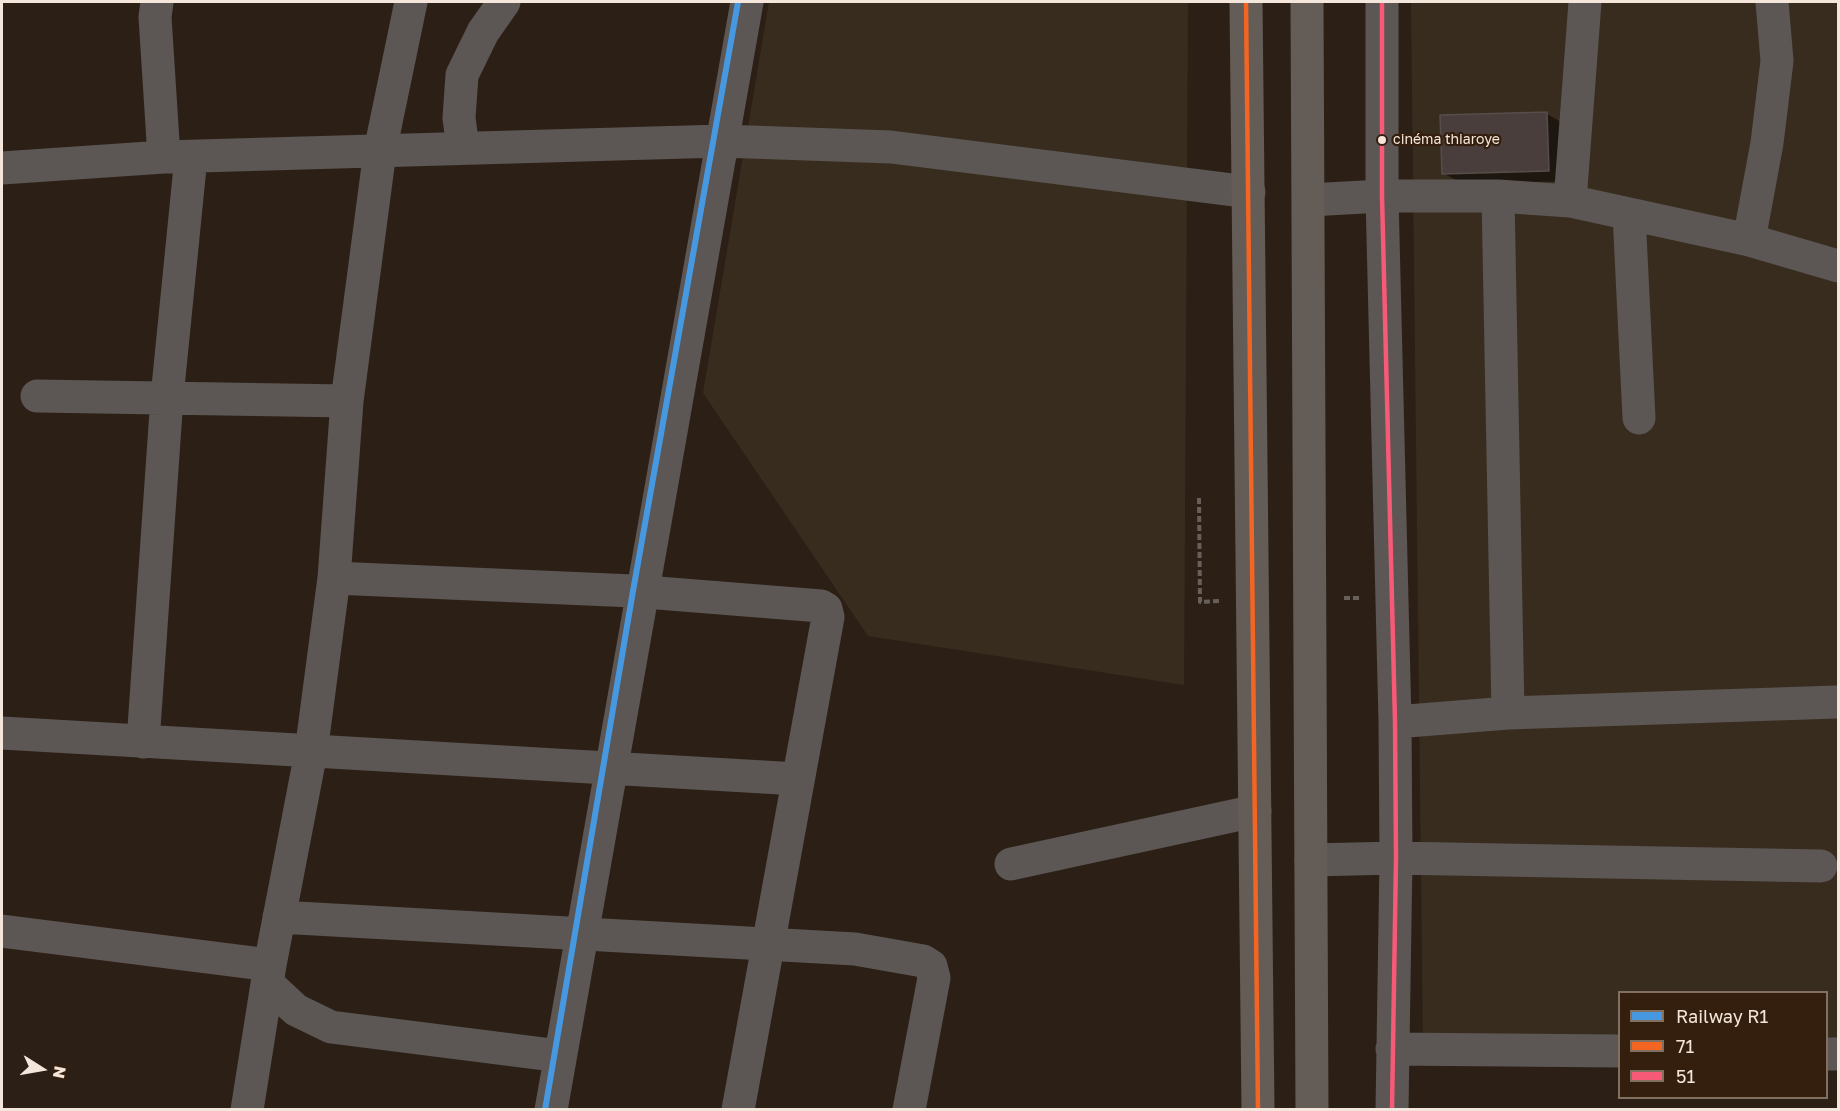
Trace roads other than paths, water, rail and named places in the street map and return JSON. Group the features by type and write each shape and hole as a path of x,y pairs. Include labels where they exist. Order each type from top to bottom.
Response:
{"highway":[{"path":"1246,2 1258,1110"},
{"path":"1306,2 1309,200 1312,1110"}],"street":[{"path":"143,742 167,397 178,157 155,17 158,2"},
{"path":"247,1110 268,974 311,752 334,578 347,401 380,151 411,2"},
{"path":"462,148 459,118 462,75 483,32 504,2"},
{"path":"551,1110 747,2"},
{"path":"1382,2 1382,196 1395,722 1396,858 1392,1110"},
{"path":"1570,201 1585,2"},
{"path":"1749,240 1767,143 1777,61 1772,2"},
{"path":"2,168 178,157 722,141 891,147 1249,192"},
{"path":"1309,200 1382,196 1498,196 1570,201 1749,240 1839,266"},
{"path":"1498,196 1508,713"},
{"path":"1629,214 1639,418"},
{"path":"37,396 347,401"},
{"path":"334,578 643,592 821,606 826,609 828,617 738,1110"},
{"path":"1395,722 1508,713 1836,702"},
{"path":"2,733 798,779"},
{"path":"1011,864 1255,811"},
{"path":"1311,860 1396,858 1821,866"},
{"path":"279,917 855,949 922,961 931,966 934,978 909,1110"},
{"path":"2,931 268,974 296,1010 331,1028 560,1056"},
{"path":"1392,1049 1618,1051"}],"rail line":[{"name":"R1","path":"545,1110 633,591 738,2"}],"place":[{"name":"cinéma thiaroye","path":"1382,140"}]}
